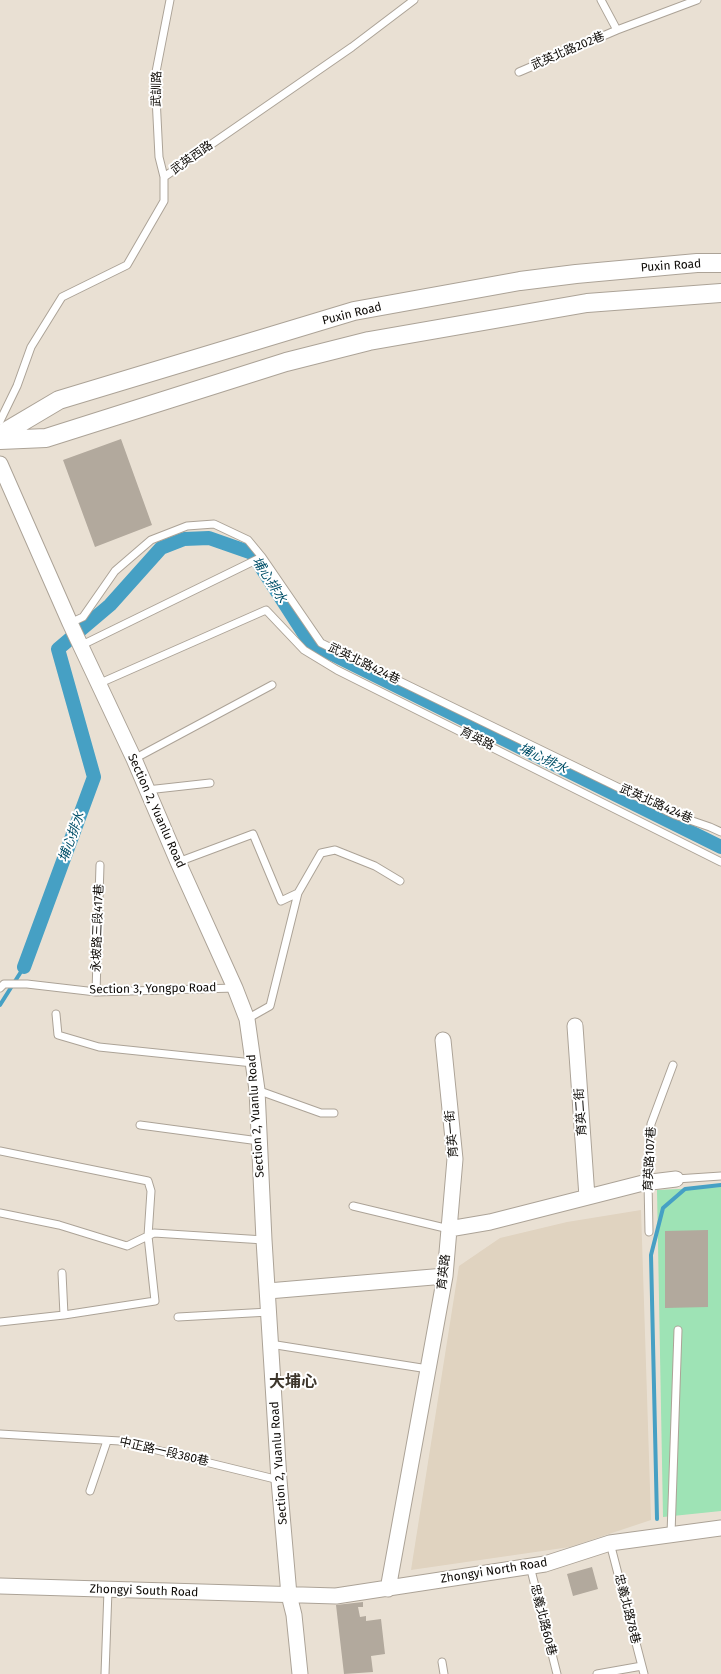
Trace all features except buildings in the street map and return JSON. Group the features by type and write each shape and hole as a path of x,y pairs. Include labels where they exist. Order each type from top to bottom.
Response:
{"street":[{"name":"Puxin Road","path":"0,435 59,400 354,311 520,281 584,273 697,263 721,263"},
{"path":"0,440 46,438 286,362 369,341 587,303 721,293"},
{"name":"Section 2, Yuanlu Road","path":"0,464 80,646 134,759 178,862 235,988 247,1019 256,1090 279,1480 289,1595 294,1615 300,1674"},
{"name":"育英二街","path":"574,1026 587,1197"},
{"name":"育英一街","path":"443,1040 455,1159 449,1229"},
{"path":"449,1229 490,1222 648,1182 676,1179"},
{"name":"育英路","path":"388,1589 445,1276 449,1229"},
{"path":"268,1291 445,1276"},
{"name":"Zhongyi North Road","path":"289,1595 336,1596 388,1589 545,1564 610,1543 721,1528"},
{"name":"Zhongyi South Road","path":"0,1586 289,1595"}],"lane":[{"name":"武訓路","path":"164,178 159,157 156,77 170,0"},
{"name":"武英西路","path":"0,421 17,386 31,347 62,297 127,265 164,201 164,178 352,47 414,0"},
{"path":"601,0 617,30"},
{"name":"武英北路202巷","path":"519,72 617,30 698,0"},
{"name":"武英北路424巷","path":"70,623 83,617 115,571 151,540 187,526 214,524 248,540 262,557 321,643 676,815 721,832"},
{"path":"80,646 262,557"},
{"name":"育英路","path":"98,684 266,610 304,650 337,670 721,862"},
{"path":"134,759 272,685"},
{"path":"147,790 210,783"},
{"path":"178,862 253,834 281,901 298,893"},
{"path":"247,1019 270,1006 298,893 321,853 335,850 375,866 400,880"},
{"name":"永坡路三段417巷","path":"96,992 100,865"},
{"name":"Section 3, Yongpo Road","path":"0,988 4,984 27,984 96,992 235,988"},
{"path":"56,1014 58,1035 99,1046 253,1063"},
{"name":"育英路107巷","path":"648,1232 648,1182 651,1124 673,1065"},
{"path":"256,1090 321,1113 334,1113"},
{"path":"140,1125 259,1141"},
{"path":"0,1151 148,1181 151,1191 148,1236 155,1301 64,1315 0,1322"},
{"path":"676,1179 721,1176"},
{"path":"353,1206 449,1229"},
{"path":"0,1213 59,1225 127,1246 154,1233 264,1240"},
{"path":"62,1274 64,1315"},
{"path":"178,1318 269,1312"},
{"path":"671,1534 678,1330"},
{"path":"270,1344 428,1369"},
{"name":"中正路一段380巷","path":"0,1434 120,1441 279,1480"},
{"path":"90,1491 107,1441"},
{"name":"忠義北路78巷","path":"610,1543 644,1674"},
{"name":"忠義北路60巷","path":"530,1566 557,1674"},
{"path":"105,1674 108,1590"},
{"path":"442,1662 444,1674"},
{"path":"597,1674 642,1666"}],"shaded area":[{"path":"641,1210 651,1520 570,1547 411,1570 459,1266 500,1238 567,1222"}],"green space":[{"path":"721,1187 721,1511 663,1517 657,1190"}],"waterway":[{"name":"埔心排水","path":"24,967 94,777 58,649 110,605 161,548 184,539 209,538 252,553 310,643 721,847"},
{"path":"0,1005 24,967"},
{"path":"657,1519 651,1255 663,1208 685,1189 721,1185"}],"district":[{"name":"大埔心","path":"293,1383"}]}
